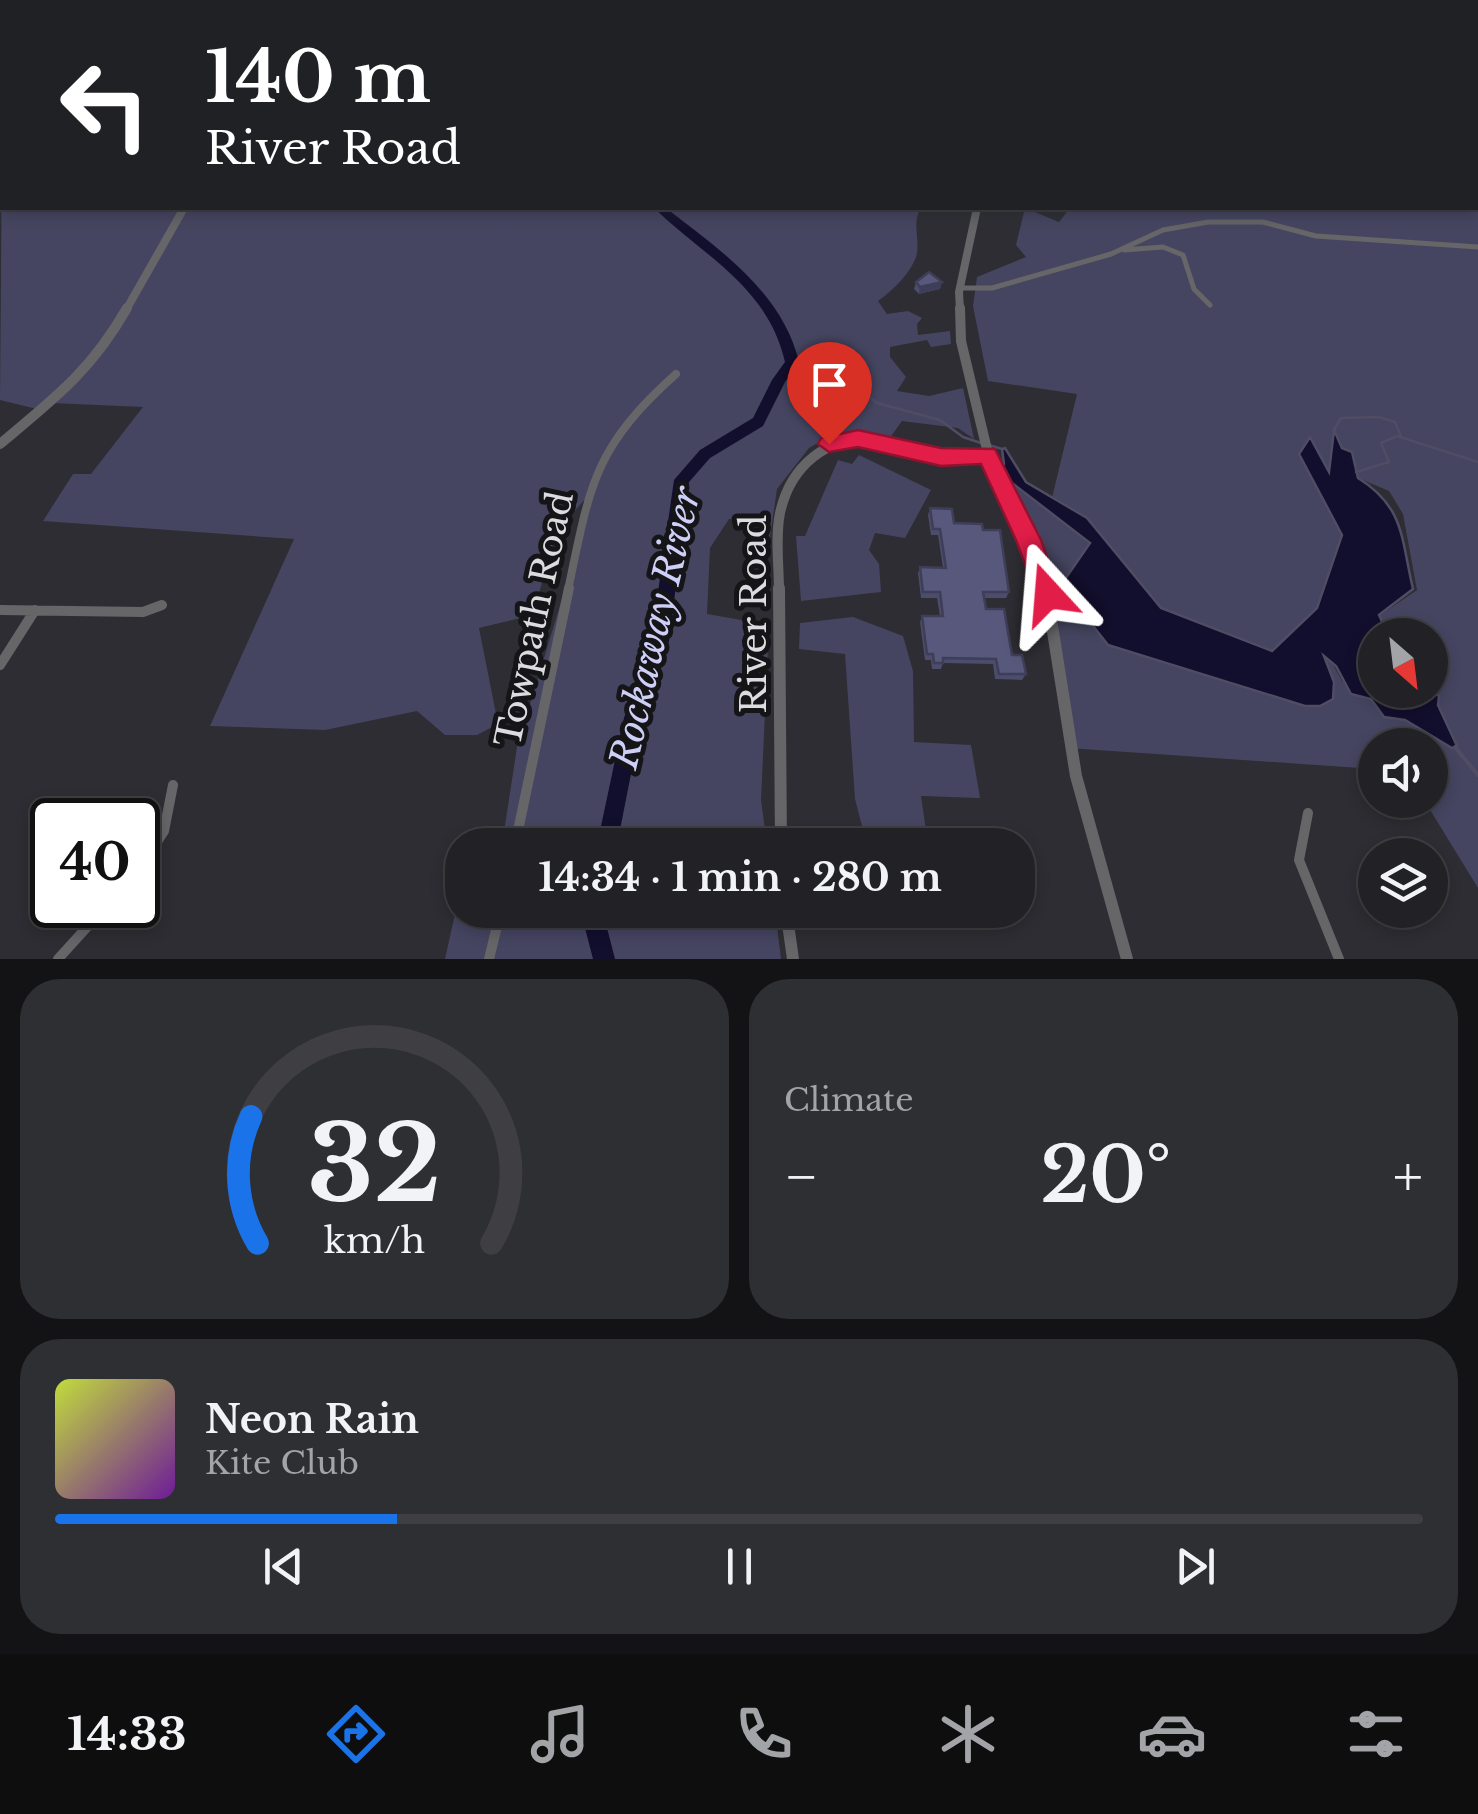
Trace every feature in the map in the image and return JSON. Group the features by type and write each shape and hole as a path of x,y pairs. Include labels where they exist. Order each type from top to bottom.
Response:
{"street":[{"path":"0,444 79,378 103,350 183,210"},
{"path":"976,210 960,288 958,328 985,447 1048,594 1076,776 1126,959"},
{"path":"960,288 992,288 1124,250 1182,225 1263,222 1316,236 1478,247"},
{"path":"1124,250 1163,247 1183,255 1194,289 1210,305"},
{"name":"Towpath Road","path":"519,828 590,486 599,462 624,421 676,374"},
{"name":"River Road","path":"781,828 780,516 792,480 811,455 847,439 880,442 941,457 985,447"},
{"path":"0,610 143,612 162,605"},
{"path":"0,664 36,610"},
{"path":"160,838 173,813 173,785"},
{"path":"1308,813 1300,860 1339,959"},
{"path":"58,959 86,928"},
{"path":"489,959 497,928"},
{"path":"789,928 793,959"}],"shaded area":[{"path":"1,210 920,210 913,263 900,282 878,301 887,314 908,311 922,318 917,324 918,335 950,331 951,344 931,347 927,340 890,347 890,357 906,377 897,391 929,396 963,388 974,439 958,428 902,421 889,439 857,432 829,436 809,448 777,489 770,537 762,536 762,522 729,519 710,548 707,614 769,625 761,800 765,828 505,828 517,747 596,487 556,532 533,615 479,628 498,724 477,735 445,735 417,711 325,730 210,726 294,539 43,521 73,474 91,474 143,407 51,403 41,410 0,400"},
{"path":"1025,210 1059,222 1068,210 1478,210 1478,888 1435,818 1448,818 1448,742 1456,746 1439,708 1448,708 1448,618 1379,616 1417,590 1403,514 1389,491 1358,478 1352,452 1342,449 1335,432 1329,474 1299,454 1343,534 1317,609 1303,622 1303,630 1272,651 1161,608 1087,518 1052,498 1077,394 988,381 973,306 977,277 1026,257 1016,245"},
{"path":"1334,430 1342,448 1352,452 1358,478 1393,513 1413,589 1379,615 1380,618 1358,618 1358,696 1351,694 1336,666 1324,656 1334,682 1333,699 1320,706 1305,706 1108,645 1061,585 1090,543 1003,476 999,466 1004,464 1005,448 1026,482 1087,518 1161,608 1272,651 1317,608 1342,535 1299,454 1310,437 1329,472"},
{"path":"859,455 931,490 905,538 875,533 869,550 879,564 881,592 801,601 796,536 805,536 838,460 852,464"},
{"path":"999,466 1003,476 1090,543 1108,645 1305,706 1320,706 1328,668 1324,656 1330,659 1342,681 1358,691 1358,708 1378,708 1384,717 1398,717 1420,728 1358,728 1358,768 1068,748 1046,590 993,470"},
{"path":"853,617 903,636 913,671 914,742 971,745 980,798 921,796 926,828 863,828 855,799 845,654 799,649 800,623"},
{"path":"1378,708 1439,708 1457,746 1448,746 1448,728 1418,728 1405,720 1384,717"},
{"path":"452,928 777,928 781,959 445,959"}],"building":[{"path":"929,272 942,282 920,287 916,282"},
{"path":"930,508 952,509 954,523 982,524 983,530 1000,530 1009,592 983,592 986,609 1004,609 1012,655 1022,655 1026,674 999,674 996,659 943,658 943,663 934,663 933,654 927,654 922,616 943,616 940,592 923,592 920,567 946,568 940,529 933,529"}],"waterway":[{"name":"Rockaway River","path":"610,828 633,718 660,641 682,480 705,454 758,422 792,362 787,340 760,296 662,210"},
{"path":"788,370 852,384 877,403 940,420 963,437 981,443"},
{"path":"1334,430 1341,418 1379,417 1395,422 1401,436"},
{"path":"1356,472 1389,462 1381,443 1397,436 1478,462"},
{"path":"989,445 1002,449"},
{"path":"1455,747 1478,775"},
{"name":"Rockaway River","path":"596,928 604,959"}],"route":[{"path":"829,444 858,439 931,456 988,455 1036,558 1048,594"}]}
